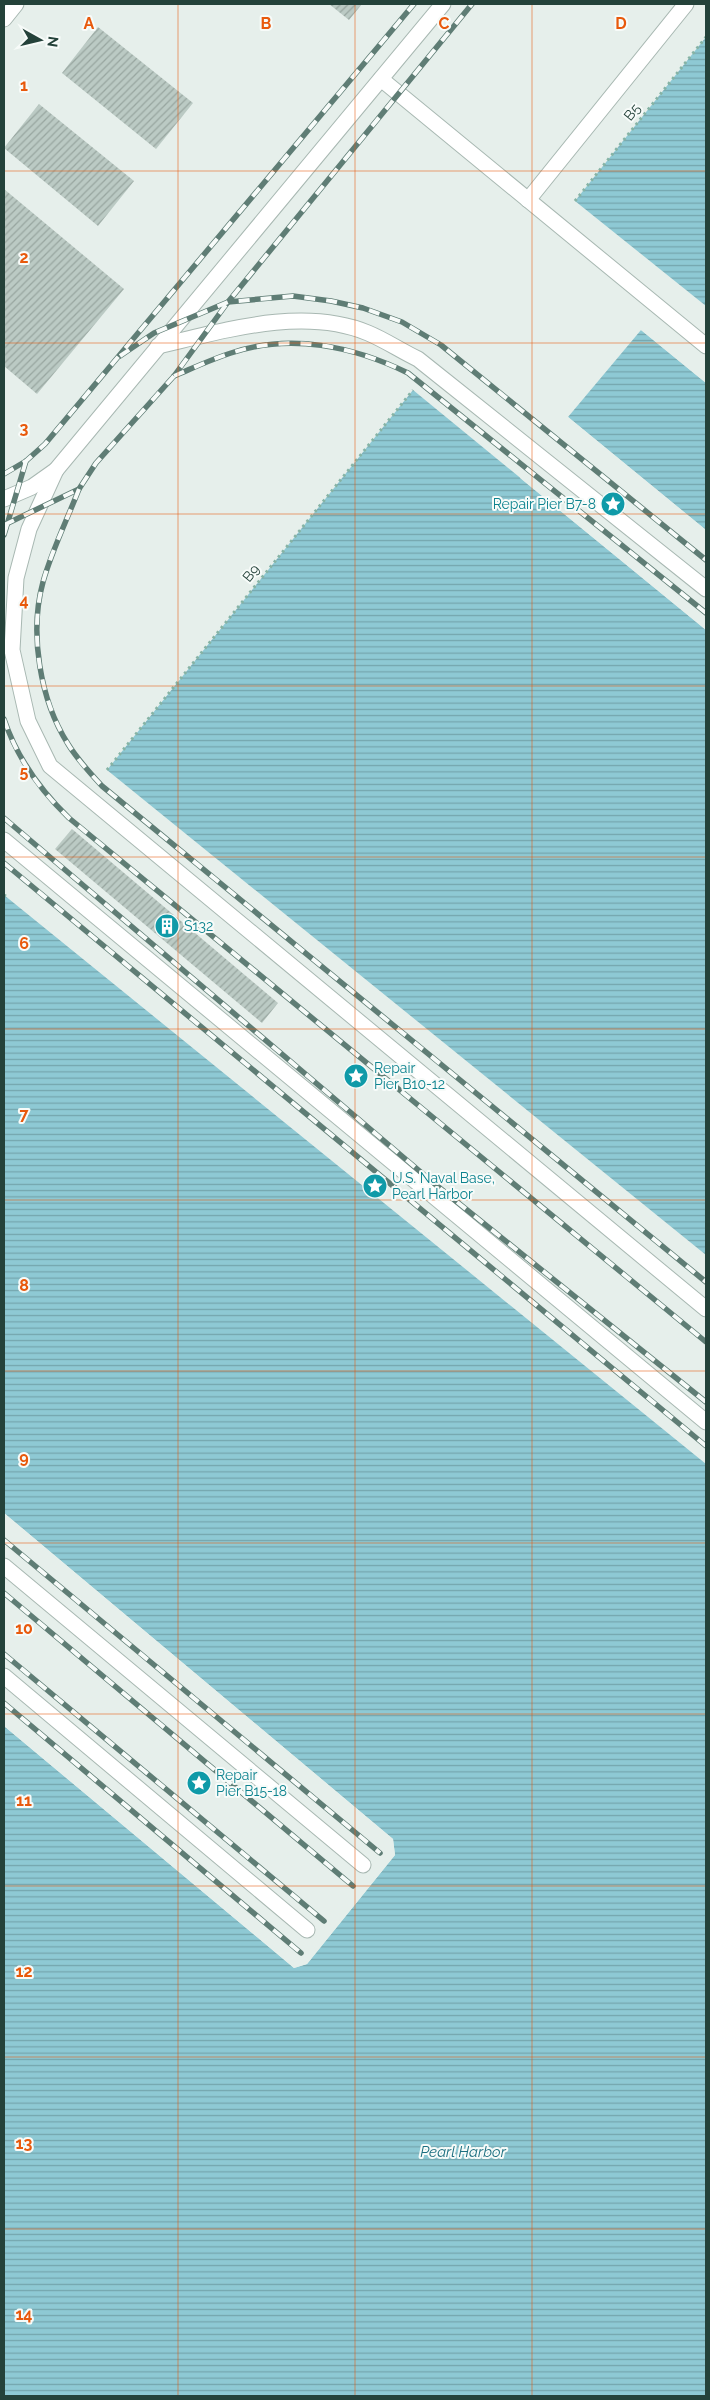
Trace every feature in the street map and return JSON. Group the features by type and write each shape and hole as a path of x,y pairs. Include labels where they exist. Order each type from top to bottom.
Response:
{"lane":[{"path":"4,19 16,4"},
{"path":"443,4 56,470 29,529 16,578 12,650 28,721 50,766 706,1309"},
{"path":"528,200 686,4"},
{"path":"381,79 706,346"},
{"path":"158,346 265,322 324,322 366,332 418,359 706,589"},
{"path":"4,499 32,487 56,470"},
{"path":"4,840 706,1422"},
{"path":"4,1566 362,1865"},
{"path":"4,1676 307,1930"}],"path":[{"name":"B5","path":"575,201 706,37"},
{"name":"B9","path":"107,770 413,390"}],"water":[{"path":"706,37 706,306 575,201"},
{"path":"641,330 706,383 706,530 568,417"},
{"path":"413,390 706,630 706,1255 107,770"},
{"name":"Pearl Harbor","path":"4,895 706,1464 706,2396 4,2396 4,1726 294,1968 307,1964 395,1855 393,1839 4,1513"}],"pier":[{"path":"643,328 706,380 706,383 641,330"},
{"path":"568,417 706,530 706,533 567,419"},
{"path":"521,476 706,627 706,630 520,478"},
{"path":"4,1513 393,1839 395,1855 307,1964 294,1968 4,1726 4,1723 294,1966 306,1962 392,1854 391,1840 4,1517"}],"building":[{"path":"329,4 362,4 349,20"},
{"path":"98,27 193,103 156,149 62,73"},
{"path":"39,104 134,181 98,226 4,148"},
{"path":"4,189 124,289 37,394 4,366"},
{"name":"S132","path":"72,829 278,1003 262,1023 55,849"}],"railway":[{"path":"4,474 26,461 45,444 414,4"},
{"path":"4,525 79,489 96,463 174,376 228,302 472,4"},
{"path":"120,356 154,333 228,302 293,296 363,308 402,322 441,345 706,560"},
{"path":"174,376 231,353 253,347 298,343 321,345 343,350 365,356 408,373 706,613"},
{"path":"4,535 26,461"},
{"path":"79,489 43,582 39,602 37,644 44,687 50,707 68,744 80,760 102,786 706,1282"},
{"path":"4,719 22,760 48,796 69,818 706,1342"},
{"path":"4,818 436,1185 706,1402"},
{"path":"4,863 706,1446"},
{"path":"4,1540 380,1853"},
{"path":"4,1593 353,1886"},
{"path":"4,1654 324,1921"},
{"path":"4,1703 301,1953"}],"place":[{"name":"Repair Pier B7-8","path":"613,504"},
{"name":"S132","path":"167,926"},
{"name":"Repair Pier B10-12","path":"356,1076"},
{"name":"U.S. Naval Base, Pearl Harbor","path":"375,1186"},
{"name":"Repair Pier B15-18","path":"199,1783"}]}
